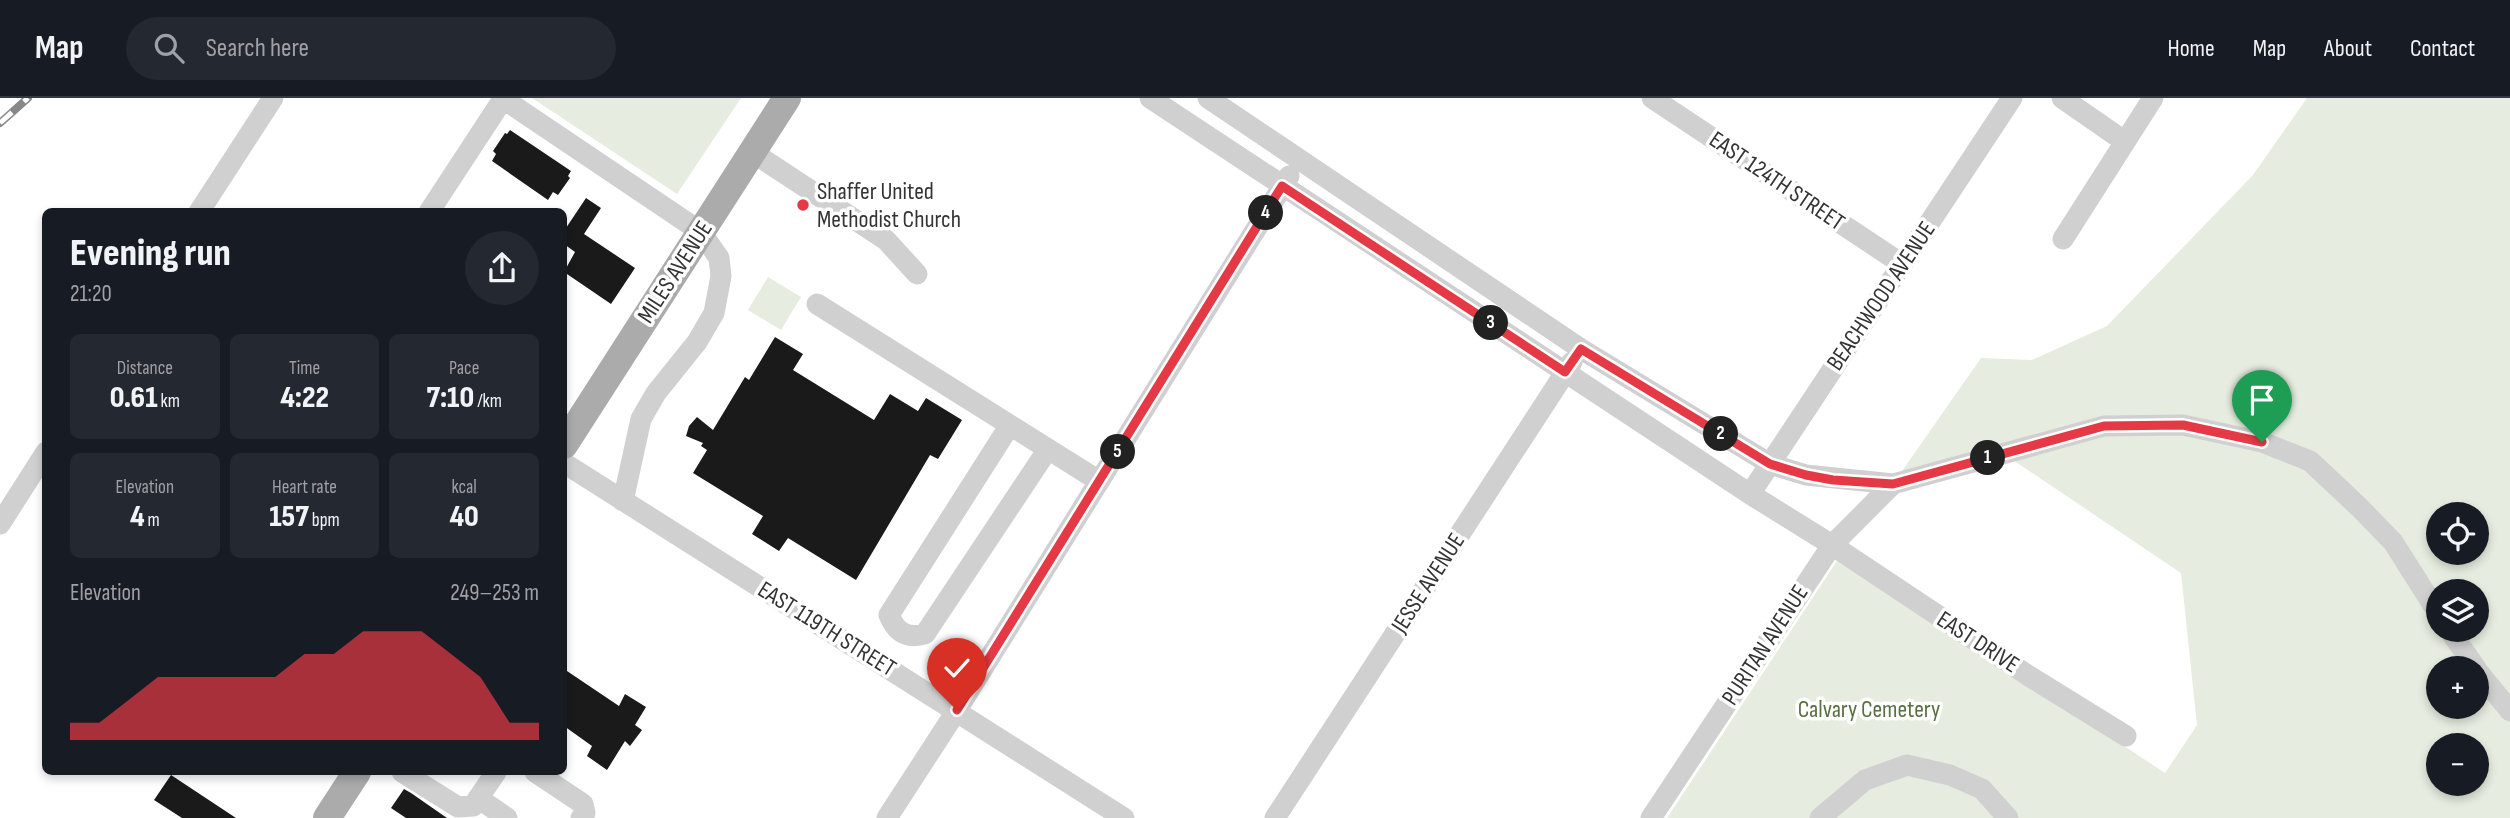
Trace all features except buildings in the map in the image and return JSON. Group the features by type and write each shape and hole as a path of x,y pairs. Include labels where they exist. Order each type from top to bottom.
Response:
{"main road":[{"name":"MILES AVENUE","path":"567,440 787,98"},
{"path":"327,818 355,775"}],"street":[{"path":"202,208 273,98"},
{"path":"432,208 502,98 701,232 719,258 721,276 715,313 697,342 656,393 641,419 623,501"},
{"name":"EAST DRIVE","path":"1150,98 1750,494 2126,736"},
{"path":"1208,98 1581,349 1770,464 1806,475 1893,484 2104,426 2183,425 2262,442 2310,461 2393,542 2426,594"},
{"name":"EAST 124TH STREET","path":"1652,98 1902,264"},
{"name":"BEACHWOOD AVENUE","path":"1750,494 2012,98"},
{"path":"2062,98 2124,141"},
{"path":"2063,239 2153,98"},
{"path":"752,152 886,240 917,274"},
{"path":"887,818 957,710 1282,186 1301,160"},
{"path":"817,304 1099,481"},
{"name":"JESSE AVENUE","path":"1275,818 1581,349"},
{"path":"1010,425 888,615 901,632 914,637 925,634 1048,449"},
{"path":"0,524 8,494 42,456"},
{"name":"EAST 119TH STREET","path":"567,465 1124,818"},
{"name":"PURITAN AVENUE","path":"1651,818 1832,545 1893,484"},
{"path":"2489,685 2510,710"},
{"path":"1820,818 1866,780 1908,765 1950,775 1982,789 2008,818"},
{"path":"407,775 458,807 473,806 494,775"},
{"path":"539,775 583,804 585,813 581,818"},
{"path":"478,798 507,818"}],"green space":[{"path":"532,98 741,98 677,194"},
{"name":"Calvary Cemetery","path":"2307,98 2510,98 2510,818 1667,818 1839,558 2165,773 2197,725 2181,573 2004,454 1893,484 1981,358 2032,360 2107,326 2253,175"},
{"path":"768,277 801,297 781,330 748,310"}],"railway":[{"path":"0,123 28,98"}],"place":[{"name":"Shaffer United Methodist Church","path":"803,205"}],"route":[{"path":"957,710 1282,186 1565,372 1581,349 1770,464 1806,475 1833,480 1893,484 2104,426 2183,425 2262,442"}]}
